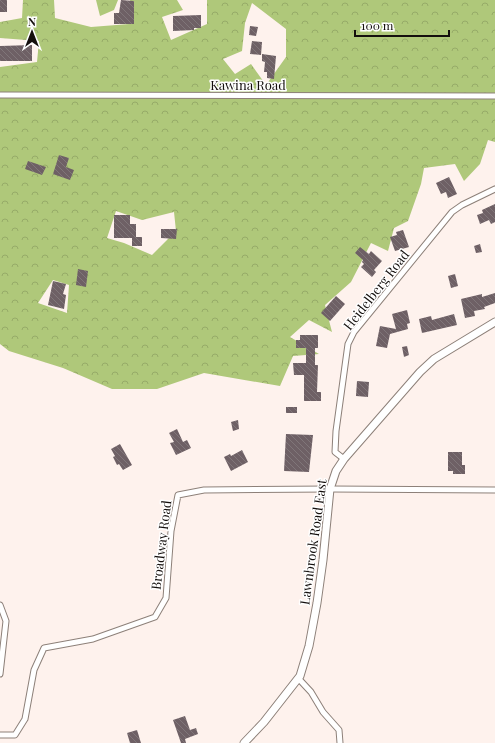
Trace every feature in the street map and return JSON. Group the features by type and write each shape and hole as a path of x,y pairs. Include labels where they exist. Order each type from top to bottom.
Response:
{"street":[{"name":"Kawina Road","path":"0,95 495,96"},
{"name":"Heidelberg Road","path":"344,459 335,452 336,431 348,344 354,332 452,212 462,205 495,189"},
{"name":"Lawnbrook Road East","path":"244,743 264,722 300,676 309,646 317,603 330,489 336,471 344,459 424,368 434,359 495,322"},
{"name":"Broadway Road","path":"0,735 15,735 25,720 34,670 44,648 93,638 155,617 166,598 171,531 178,495 204,490 495,490"},
{"path":"0,605 6,621 0,674"},
{"path":"298,678 311,692 323,712 338,730 340,743"}],"green space":[{"path":"23,0 54,0 55,18 91,27 129,24 132,7 130,0 177,0 183,10 162,17 171,40 207,24 207,0 495,0 495,142 488,140 480,164 464,181 455,164 424,168 421,184 408,221 394,228 388,251 371,243 351,282 325,305 332,332 309,320 290,337 319,354 293,356 280,386 204,373 157,389 112,389 63,368 9,351 0,344 0,67 37,62 39,41 0,38 0,22 22,18","holes":["252,3 286,29 286,57 266,85 251,64 235,74 223,59 242,51 245,23","116,211 142,220 174,212 176,231 152,255 124,243 107,238","53,280 69,285 67,313 38,303"]},
{"path":"96,0 118,0 114,10 100,16"}],"building":[{"path":"0,0 7,0 7,12 0,12"},
{"path":"121,0 134,1 134,24 114,24 114,13 119,13"},
{"path":"201,15 201,28 194,28 194,30 173,31 173,16"},
{"path":"250,26 258,27 256,36 249,35"},
{"path":"252,41 262,42 261,55 250,54"},
{"path":"32,45 32,61 0,61 0,46"},
{"path":"262,54 276,56 274,79 267,78 267,72 264,72 265,62 262,61"},
{"path":"59,155 69,158 66,167 74,170 70,180 53,174"},
{"path":"28,161 46,167 42,175 25,169"},
{"path":"449,177 457,194 448,198 446,192 441,194 436,183"},
{"path":"495,204 495,222 491,224 489,220 480,224 477,215 483,213 482,210"},
{"path":"114,215 130,215 130,224 136,224 136,237 142,237 142,246 132,246 132,238 114,238"},
{"path":"161,229 177,229 176,239 161,238"},
{"path":"403,230 409,247 395,251 390,237 397,235 396,232"},
{"path":"480,244 482,252 476,253 474,246"},
{"path":"360,247 369,254 371,251 382,261 374,270 376,272 372,277 361,267 364,264 362,262 363,260 355,253"},
{"path":"78,269 88,271 86,287 76,285"},
{"path":"455,274 458,286 451,288 448,276"},
{"path":"53,281 66,284 63,294 66,295 64,309 48,305"},
{"path":"495,293 495,303 484,307 485,309 474,311 475,316 465,318 461,299 482,294 482,297"},
{"path":"336,296 345,304 330,321 321,313"},
{"path":"407,310 410,323 407,324 408,329 390,334 387,348 376,346 380,326 396,329 392,314"},
{"path":"454,314 457,325 422,333 419,319 431,316 432,320"},
{"path":"300,335 318,335 318,348 315,348 315,365 318,365 317,392 321,392 321,401 304,401 304,375 294,375 293,363 306,363 306,348 296,348 296,340 300,340"},
{"path":"407,346 409,355 404,357 402,347"},
{"path":"357,381 369,382 368,397 356,396"},
{"path":"286,407 297,407 297,413 286,413"},
{"path":"238,420 239,429 233,431 231,422"},
{"path":"177,429 183,442 187,440 191,448 176,455 170,443 174,442 169,433"},
{"path":"286,434 313,435 309,472 284,471"},
{"path":"120,444 132,465 123,470 119,464 117,465 113,457 115,456 111,449"},
{"path":"242,450 248,462 231,471 224,457 230,454 231,456"},
{"path":"448,452 462,452 462,465 465,465 465,474 453,474 453,471 448,471"},
{"path":"185,716 190,730 196,728 198,734 185,739 186,743 181,743 173,720"},
{"path":"137,730 141,743 130,743 127,733"}]}
